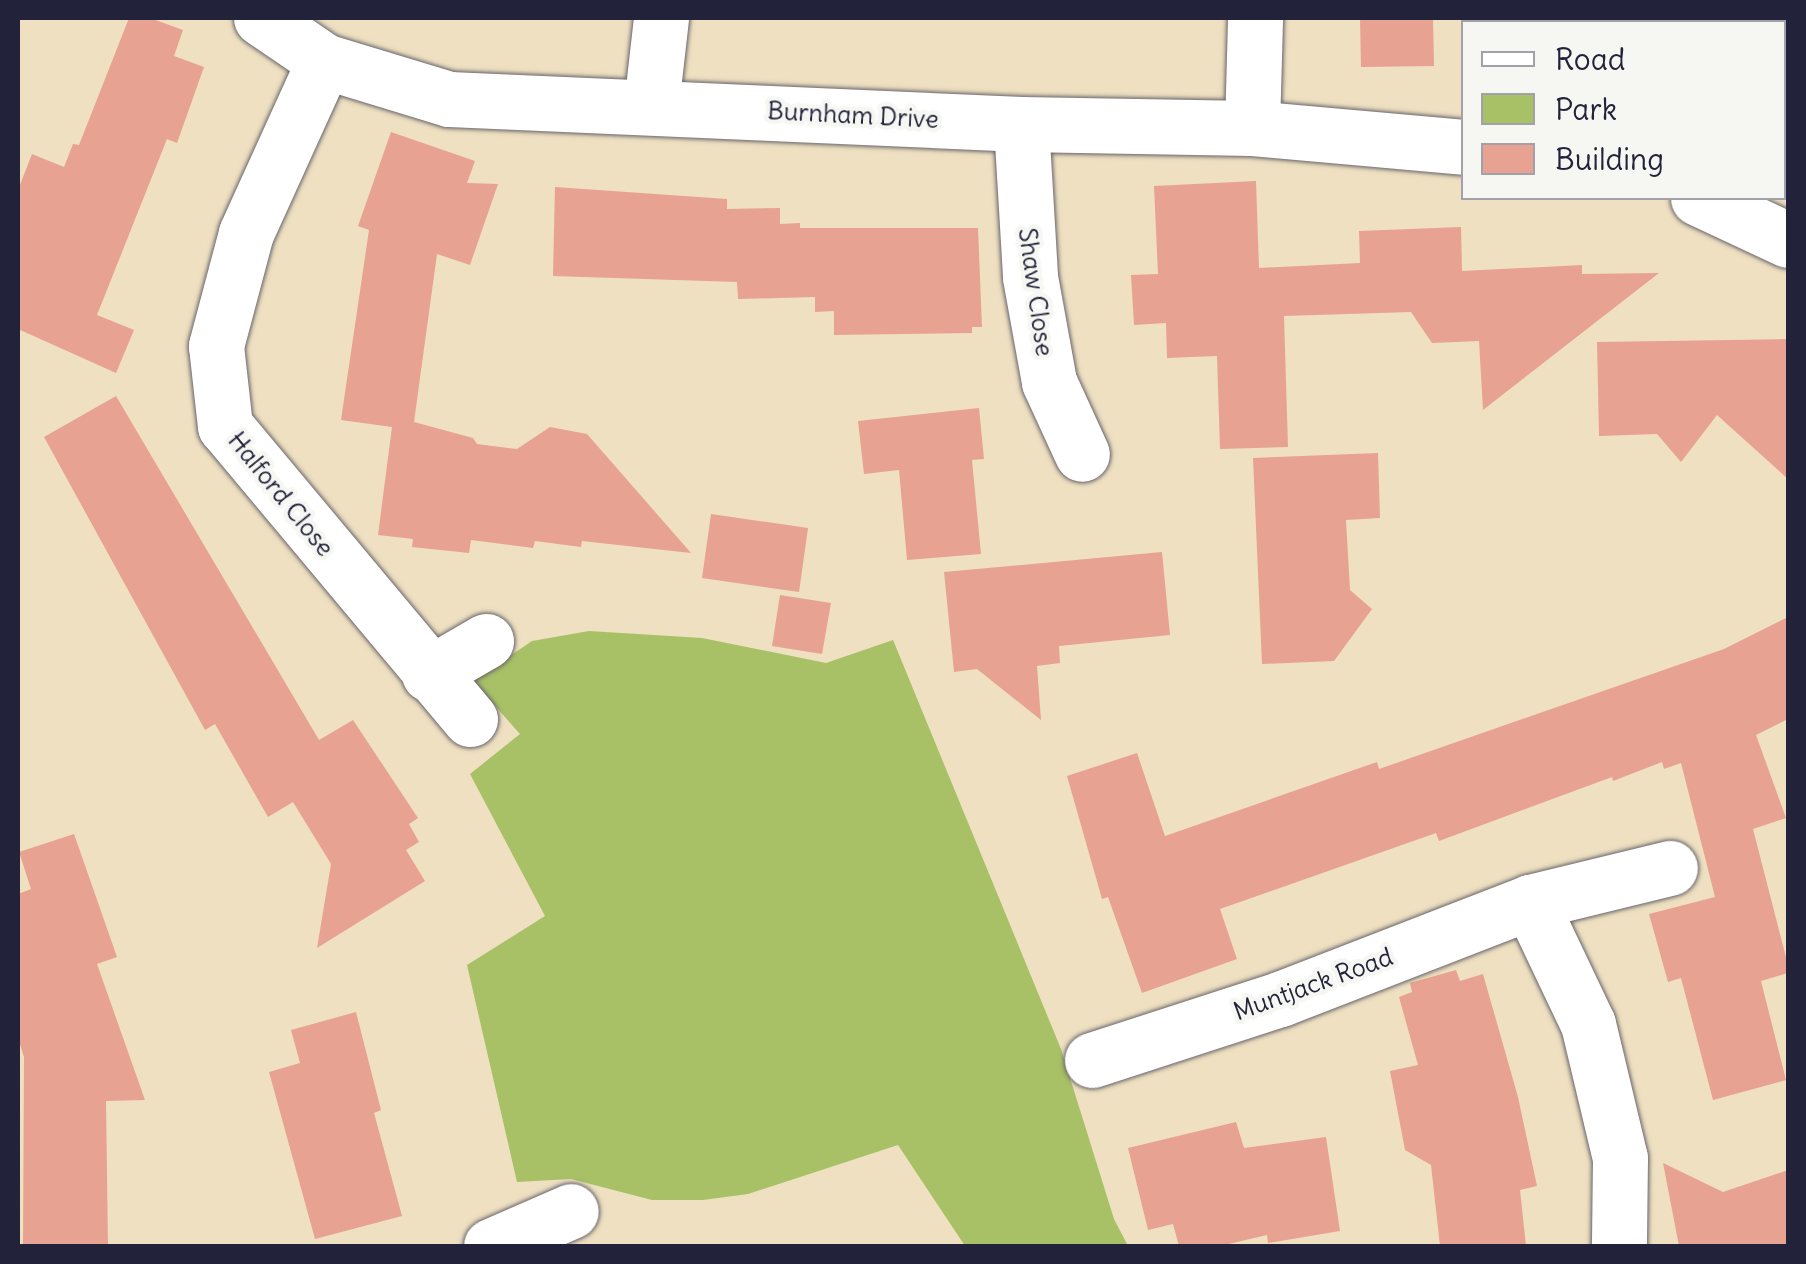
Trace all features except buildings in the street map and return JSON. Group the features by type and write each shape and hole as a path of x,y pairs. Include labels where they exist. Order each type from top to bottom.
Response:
{"street":[{"name":"Burnham Drive","path":"261,18 324,61 449,99 1021,124 1252,128 1461,147"},
{"path":"651,106 660,18"},
{"path":"1252,128 1255,18"},
{"name":"Halford Close","path":"324,61 246,233 216,346 225,426 470,719"},
{"name":"Shaw Close","path":"1021,124 1030,277 1036,312 1049,382 1082,454"},
{"path":"1702,200 1788,240"},
{"path":"429,674 486,641"},
{"name":"Muntjack Road","path":"1092,1060 1280,999 1530,902 1670,868"},
{"path":"1530,902 1588,1024 1620,1158 1620,1246"},
{"path":"491,1246 571,1211"}],"green space":[{"path":"589,631 702,638 826,663 893,640 1061,1049 1114,1219 1128,1246 965,1246 898,1145 748,1194 703,1200 652,1200 571,1179 517,1182 467,965 545,916 470,774 520,734 473,681 532,641"}]}
